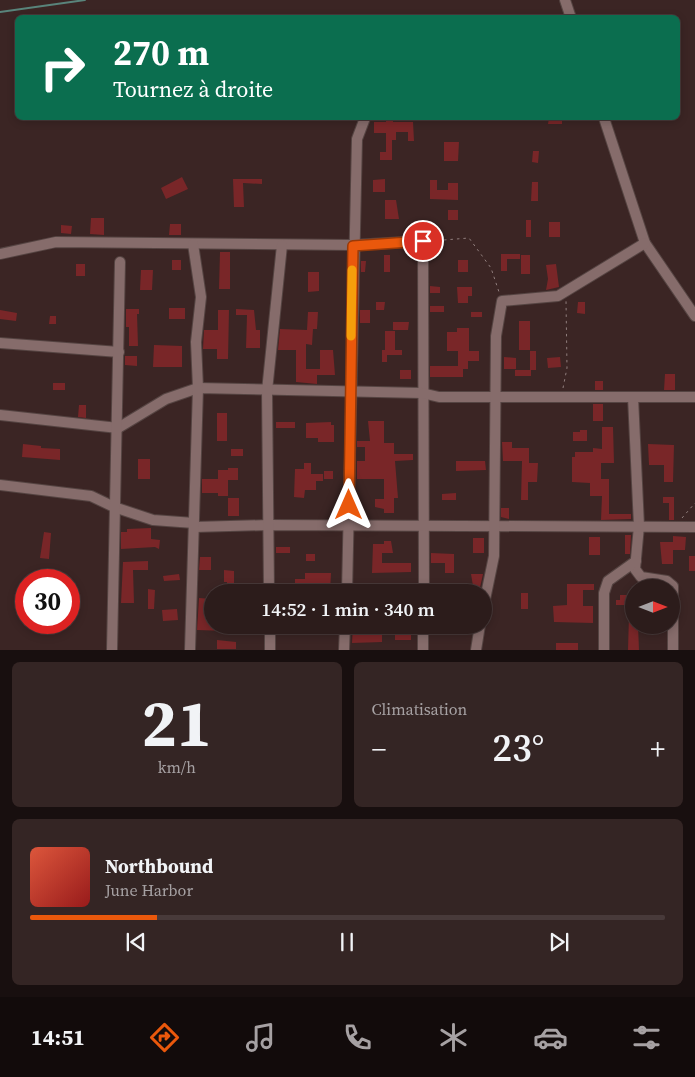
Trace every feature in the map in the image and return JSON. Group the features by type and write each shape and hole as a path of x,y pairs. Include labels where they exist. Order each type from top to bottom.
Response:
{"street":[{"path":"565,0 570,15"},
{"path":"347,584 353,246 357,138 364,120"},
{"path":"605,120 645,243 695,316"},
{"path":"0,254 56,242 353,246 423,241 424,584"},
{"path":"488,584 494,556 496,336 502,300 558,296 645,243"},
{"path":"190,650 198,388 196,342 201,297 193,244"},
{"path":"269,584 267,390 282,245"},
{"path":"112,650 120,262"},
{"path":"0,342 119,352"},
{"path":"0,415 118,428 166,400 198,388 350,390 422,393 439,397 695,397"},
{"path":"633,397 639,526 635,569 641,577 666,581 673,586 673,650"},
{"path":"0,485 91,496 114,507 154,520 194,525 695,527"},
{"path":"604,650 604,593 608,581 636,561"},
{"path":"270,634 270,650"},
{"path":"344,650 345,634"},
{"path":"423,650 424,634"},
{"path":"476,650 479,634"}],"path":[{"path":"423,241 469,238 491,268 502,300"},
{"path":"562,396 567,368 566,292"},
{"path":"675,526 695,503"}],"building":[{"path":"386,120 393,120 393,122 413,122 414,141 408,141 408,132 396,132 396,140 392,140 392,160 380,160 380,152 386,152 386,133 374,133 374,122 386,122"},
{"path":"549,120 562,120 562,124 548,124"},
{"path":"444,142 459,142 458,161 444,161"},
{"path":"533,151 539,151 538,163 532,162"},
{"path":"182,177 188,189 166,199 161,188"},
{"path":"233,179 262,179 262,184 243,183 244,207 234,207"},
{"path":"385,179 385,192 373,192 373,180"},
{"path":"430,180 437,180 437,190 448,190 448,183 458,183 458,200 430,199"},
{"path":"532,182 538,182 538,201 531,201"},
{"path":"385,200 396,200 399,219 385,219"},
{"path":"448,210 458,210 458,220 448,220"},
{"path":"91,218 104,218 104,235 90,234"},
{"path":"526,220 531,220 531,237 526,237"},
{"path":"549,222 560,222 560,237 549,237"},
{"path":"170,224 181,224 181,235 169,235"},
{"path":"61,225 72,226 71,234 61,233"},
{"path":"220,252 230,252 230,289 219,289"},
{"path":"501,254 520,254 520,259 507,259 507,271 501,271"},
{"path":"384,255 390,255 390,272 384,272"},
{"path":"521,255 530,255 530,274 521,274"},
{"path":"172,260 181,260 181,270 172,270"},
{"path":"458,260 468,260 468,272 458,272"},
{"path":"361,261 366,261 365,272 361,272"},
{"path":"76,264 85,264 85,276 76,276"},
{"path":"556,264 559,287 546,290 548,279 546,265"},
{"path":"141,270 153,270 152,290 140,290"},
{"path":"308,272 319,272 319,291 308,292"},
{"path":"430,286 440,287 440,293 430,293"},
{"path":"457,287 472,287 472,296 468,296 468,303 458,303"},
{"path":"376,302 385,302 384,310 376,310"},
{"path":"578,302 585,302 585,314 577,313"},
{"path":"430,306 444,306 444,312 430,312"},
{"path":"169,308 185,308 185,319 169,319"},
{"path":"126,309 139,309 139,314 137,314 138,346 129,346 129,327 126,327"},
{"path":"236,309 254,310 256,330 260,330 260,348 246,348 247,315 236,315"},
{"path":"0,310 17,313 16,321 0,319"},
{"path":"218,310 229,310 228,359 217,359 217,349 203,349 204,330 218,330"},
{"path":"360,310 370,310 370,323 360,323"},
{"path":"308,312 318,312 317,329 313,329 312,345 306,344 306,369 320,369 320,350 333,350 335,375 317,375 317,384 296,382 296,350 278,350 280,329 307,330"},
{"path":"471,312 482,312 482,317 471,317"},
{"path":"50,316 56,316 56,324 49,324"},
{"path":"519,321 530,321 530,350 519,350"},
{"path":"393,322 409,322 408,330 393,330"},
{"path":"457,328 469,328 469,351 479,351 479,361 468,361 468,369 463,369 463,377 430,377 430,366 458,366 458,351 447,351 447,332 457,332"},
{"path":"385,331 395,331 395,350 402,350 402,355 387,355 387,362 382,362 382,350 385,350"},
{"path":"154,345 182,346 182,367 153,367"},
{"path":"530,351 536,351 536,370 531,370 531,376 515,376 515,370 530,370"},
{"path":"125,356 137,356 137,366 125,365"},
{"path":"504,357 516,358 516,369 504,369"},
{"path":"560,357 561,367 548,368 547,358"},
{"path":"400,370 411,370 411,379 400,379"},
{"path":"665,374 675,374 675,390 664,390"},
{"path":"595,381 603,381 603,390 595,390"},
{"path":"53,383 65,383 65,390 53,390"},
{"path":"593,404 603,404 603,421 593,421"},
{"path":"79,405 86,405 86,418 78,417"},
{"path":"217,413 227,413 227,441 217,441"},
{"path":"368,421 384,421 384,443 394,443 394,454 413,454 413,460 395,461 398,498 394,498 394,513 384,513 384,509 375,507 375,499 384,499 384,479 357,479 357,461 365,461 365,447 357,447 357,441 370,441"},
{"path":"276,422 295,422 295,428 276,428"},
{"path":"331,422 331,425 334,425 334,442 318,442 318,438 306,438 306,423"},
{"path":"602,427 613,427 614,463 601,463 601,479 609,479 609,514 631,514 631,519 601,520 602,496 590,496 590,483 572,482 572,457 575,457 575,452 593,452 593,448 602,449"},
{"path":"580,430 587,430 587,441 573,441 573,432 580,432"},
{"path":"502,442 512,442 512,448 529,448 529,463 538,463 537,482 528,482 528,500 521,500 522,461 503,461"},
{"path":"23,444 41,446 41,448 60,449 60,460 22,457"},
{"path":"648,444 674,445 673,482 664,482 664,465 649,465"},
{"path":"231,449 243,449 243,456 231,456"},
{"path":"138,459 150,459 150,479 138,479"},
{"path":"456,461 485,461 486,470 456,471"},
{"path":"304,463 311,463 311,474 323,474 323,481 316,481 316,490 305,490 304,498 294,497 295,469 304,469"},
{"path":"228,468 238,468 238,480 228,480 228,496 218,496 218,493 202,493 202,479 218,479 218,470 228,470"},
{"path":"324,471 333,471 333,479 324,479"},
{"path":"456,493 456,500 442,500 442,494"},
{"path":"663,497 674,497 674,520 669,520 669,503 663,503"},
{"path":"228,498 239,498 239,516 228,516"},
{"path":"501,508 509,508 509,519 501,517"},
{"path":"151,528 151,539 160,540 159,549 155,547 121,549 121,532 127,532 127,529"},
{"path":"44,532 51,533 49,559 40,558"},
{"path":"625,535 631,535 630,554 625,554"},
{"path":"673,536 686,537 685,550 673,550 673,564 662,564 660,542 673,542"},
{"path":"589,537 600,537 600,555 589,555"},
{"path":"473,538 484,538 484,553 473,553"},
{"path":"384,541 391,541 393,553 382,553 382,563 411,563 411,572 372,573 373,544 384,544"},
{"path":"276,547 290,547 290,553 276,553"},
{"path":"431,553 454,554 454,573 445,573 445,563 431,563"},
{"path":"306,554 315,554 315,561 306,561"},
{"path":"689,556 695,556 695,571 689,571"},
{"path":"200,557 211,557 211,570 199,570"},
{"path":"148,561 148,570 133,570 134,603 121,603 123,562"},
{"path":"224,570 234,571 234,584 224,582"},
{"path":"305,573 331,573 330,584 295,584 295,579 305,579"},
{"path":"179,574 180,580 164,581 163,576"},
{"path":"471,574 483,574 481,584 473,584"},
{"path":"567,584 594,584 594,590 583,590 583,606 593,606 593,623 554,622 553,606 567,605"},
{"path":"148,589 155,590 154,609 148,609"},
{"path":"521,593 528,593 528,609 521,609"},
{"path":"620,595 625,595 625,605 616,605 616,600 620,600"},
{"path":"199,598 204,598 204,630 197,630"},
{"path":"177,609 178,620 163,621 162,610"},
{"path":"352,634 382,634 382,642 352,643"},
{"path":"395,634 411,634 411,640 395,640"},
{"path":"628,634 638,634 639,650 628,650"},
{"path":"217,640 236,642 236,649 217,649"},
{"path":"556,643 578,643 578,650 556,650"}],"waterway":[{"path":"0,12 85,0"}],"slow traffic":[{"path":"351,336 352,270"}],"route":[{"path":"349,505 353,246 423,241"}]}
